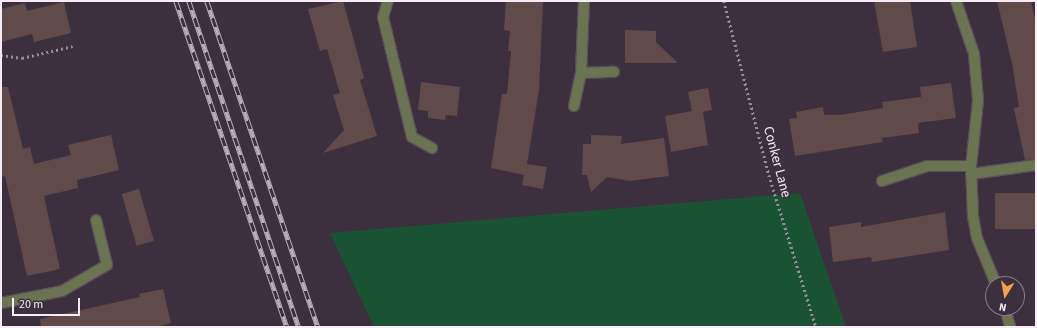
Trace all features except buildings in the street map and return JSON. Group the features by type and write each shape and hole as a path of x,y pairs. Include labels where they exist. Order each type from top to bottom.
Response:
{"street":[{"path":"388,1 383,17 412,137 432,148"},
{"path":"574,106 581,73 584,1"},
{"path":"956,1 974,54 978,101 971,170 977,238 993,276"},
{"path":"581,73 614,72"},
{"path":"882,181 927,166 971,170 1036,165"},
{"path":"1,303 62,291 107,265 96,220"},
{"path":"1007,316 1010,327"}],"path":[{"name":"Conker Lane","path":"724,1 769,175 816,327"},
{"path":"1,55 22,58 73,46"}],"green space":[{"path":"800,193 846,327 374,327 330,233"}],"railway":[{"path":"176,1 287,327"},
{"path":"189,1 299,327"},
{"path":"207,1 318,327"}]}
